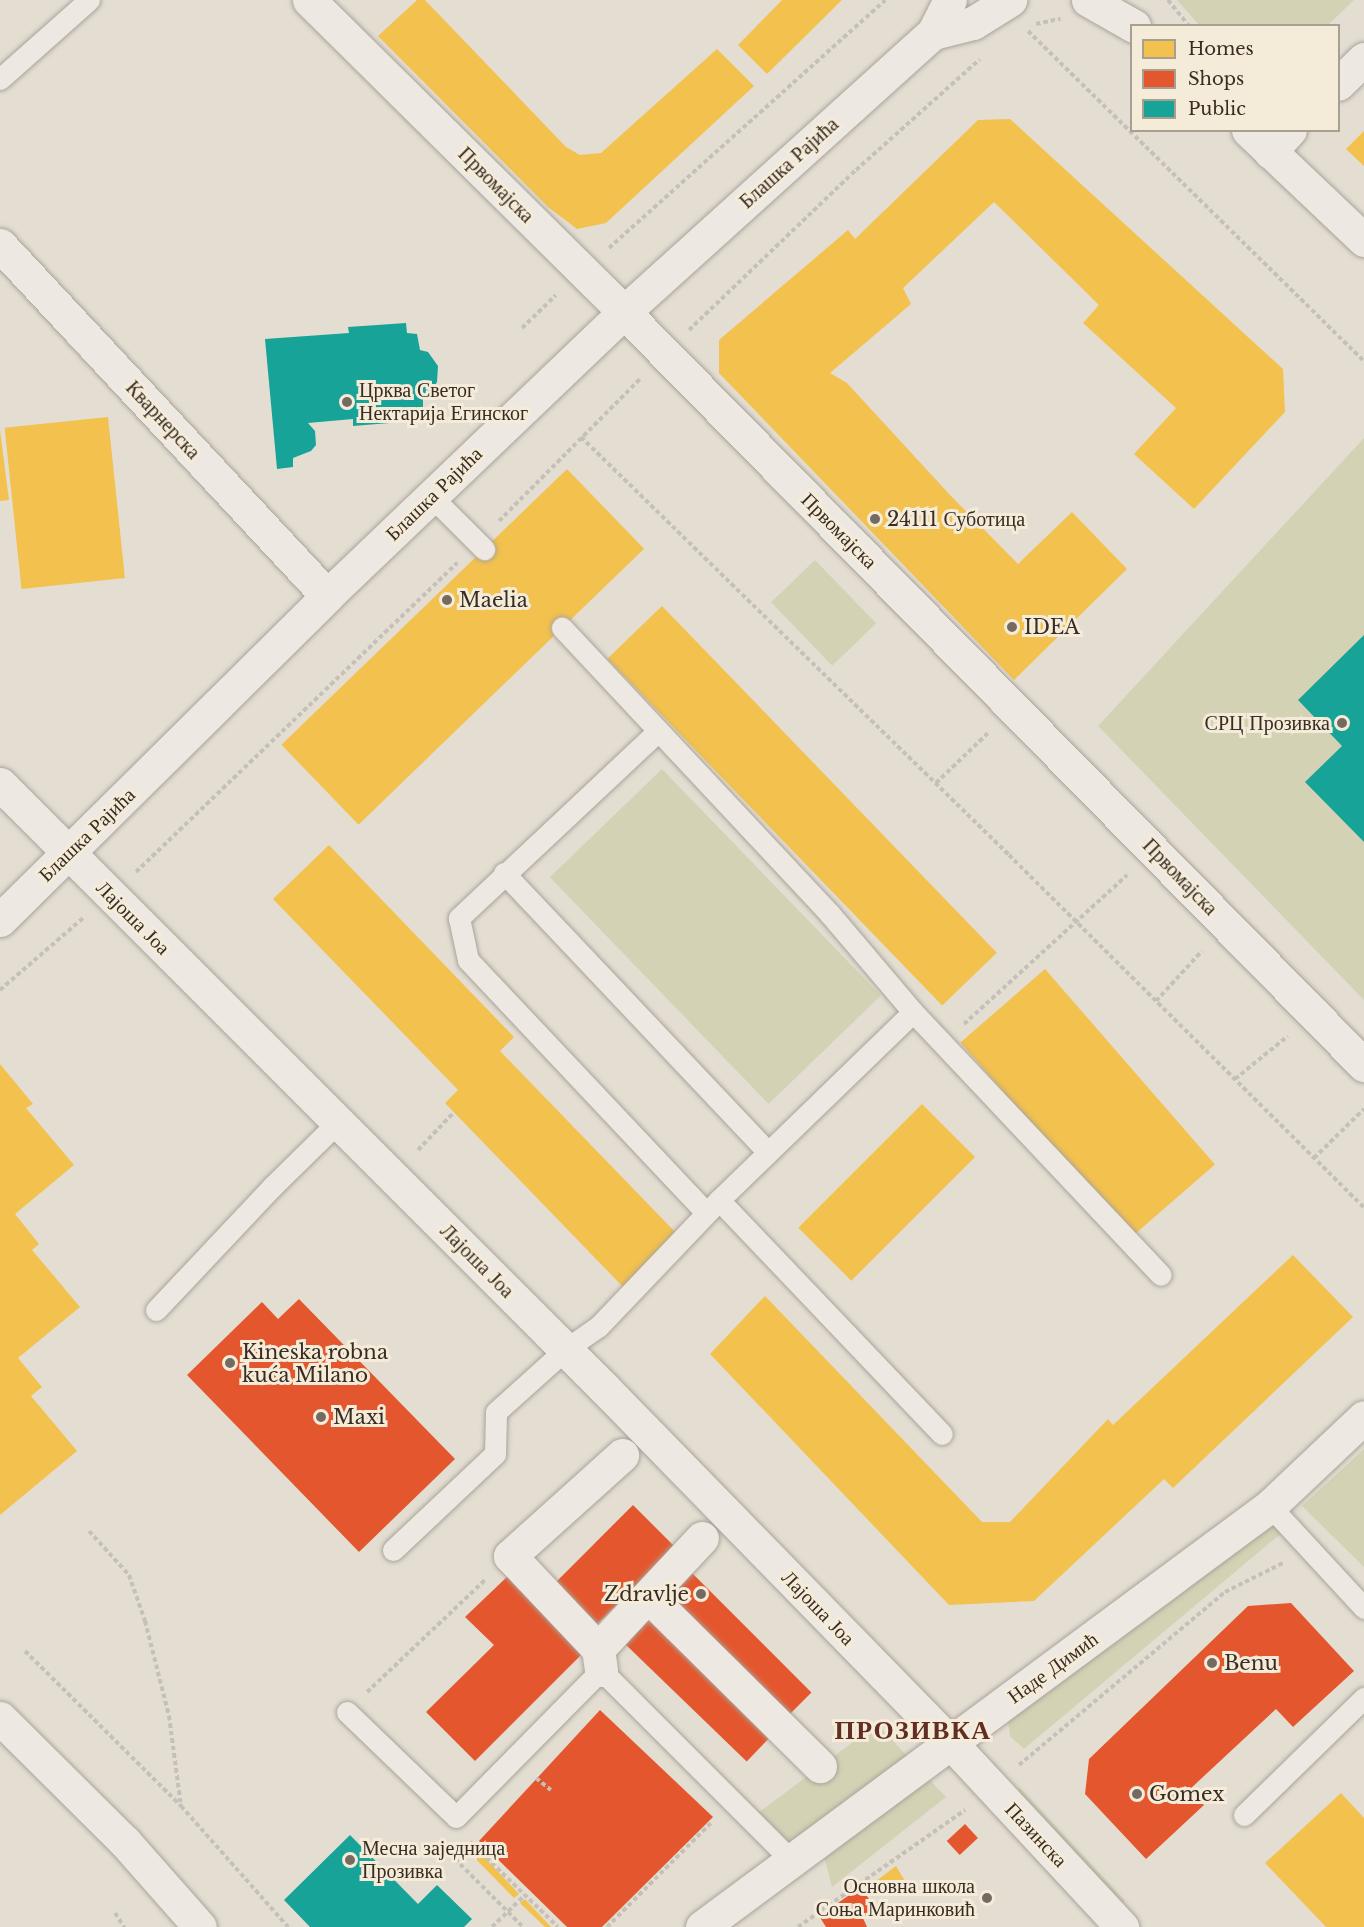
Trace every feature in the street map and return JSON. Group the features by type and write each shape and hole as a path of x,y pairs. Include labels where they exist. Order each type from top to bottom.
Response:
{"street":[{"name":"Првомајска","path":"309,0 624,312 1364,1065"},
{"name":"Блашка Рајића","path":"0,920 327,596 624,312 933,33 950,0"},
{"path":"1089,0 1131,24"},
{"path":"1129,0 1145,24"},
{"name":"Блашка Рајића","path":"933,33 1015,12"},
{"path":"1340,82 1364,59"},
{"path":"1269,138 1364,240"},
{"name":"Кварнерска","path":"0,245 327,596"},
{"name":"Лајоша Јоа","path":"0,784 337,1123 566,1349 950,1742"},
{"name":"Наде Димић","path":"702,1927 1270,1506 1364,1417"},
{"path":"622,1455 510,1556 600,1660 648,1596 702,1538"},
{"path":"648,1596 820,1766"},
{"path":"0,1718 125,1842 200,1927"},
{"name":"Пазинска","path":"950,1742 1122,1927"}],"lane":[{"path":"0,80 89,0"},
{"path":"432,497 481,546"},
{"path":"562,628 829,913 912,1012 1161,1275"},
{"path":"657,732 504,873 459,918 468,960 712,1207 942,1434"},
{"path":"504,873 768,1152"},
{"path":"393,1550 495,1455 496,1412 566,1349 599,1326 712,1207 912,1012"},
{"path":"156,1310 273,1186 337,1123"},
{"path":"1270,1506 1364,1608"},
{"path":"347,1712 456,1817 600,1660 792,1861"},
{"path":"1244,1815 1364,1698"}],"path":[{"path":"600,255 885,0"},
{"path":"1168,0 1187,24"},
{"path":"1015,12 1130,127"},
{"path":"0,990 62,934 112,896 481,546 581,437 856,170 986,55"},
{"path":"1135,132 1364,361"},
{"path":"581,437 936,783 1364,1207"},
{"path":"936,783 1013,708"},
{"path":"943,1044 1075,921 1155,851"},
{"path":"1156,1001 1225,924"},
{"path":"1235,1079 1315,1015"},
{"path":"1314,1158 1364,1109"},
{"path":"418,1150 454,1113"},
{"path":"90,1531 129,1575 145,1622 169,1716 181,1806"},
{"path":"798,1927 961,1813 1225,1592 1310,1549"},
{"path":"347,1712 510,1556"},
{"path":"25,1651 181,1806 288,1927"},
{"path":"540,1768 533,1776 551,1790"},
{"path":"607,1927 718,1816"},
{"path":"478,1833 470,1842 459,1846 455,1859 523,1927"},
{"path":"470,1842 558,1927"},
{"path":"492,1927 525,1895"},
{"path":"115,1913 124,1927"}],"shaded area":[{"path":"1177,0 1354,0 1329,24 1198,24"},
{"path":"1364,438 1364,1000 1098,726"},
{"path":"815,560 876,623 832,666 771,602"},
{"path":"662,769 881,996 769,1104 550,877"},
{"path":"1364,1449 1364,1567 1302,1506"},
{"path":"1274,1518 1284,1531 1024,1749 1010,1736 1008,1720"},
{"path":"877,1724 946,1797 832,1887 820,1841 792,1861 750,1819"},
{"path":"1020,1788 1125,1901 1110,1914 1005,1802"}],"building: Homes":[{"path":"417,0 425,0 566,147 580,155 601,153 717,49 754,86 606,223 577,229 548,207 378,36"},
{"path":"782,0 842,0 767,74 738,45"},
{"path":"1010,119 1283,369 1285,412 1194,509 1134,454 1176,408 1083,323 1099,305 994,202 903,288 911,304 830,373 847,383 950,495 1018,564 1072,512 1127,569 1014,680 719,373 719,340 848,230 855,239 978,120"},
{"path":"1364,131 1364,166 1346,149"},
{"path":"108,417 125,578 22,589 5,428"},
{"path":"0,430 9,500 0,501"},
{"path":"567,469 644,549 359,825 281,745"},
{"path":"662,606 997,953 942,1006 607,659"},
{"path":"329,845 514,1037 500,1051 679,1236 624,1288 445,1103 458,1090 273,899"},
{"path":"1045,969 1215,1164 1130,1238 960,1042"},
{"path":"0,1064 33,1104 26,1108 74,1165 15,1214 39,1244 32,1250 80,1307 18,1358 42,1387 31,1396 77,1451 0,1515"},
{"path":"922,1104 975,1157 851,1281 798,1228"},
{"path":"1293,1255 1353,1317 1173,1488 1164,1479 1034,1601 949,1605 710,1354 765,1296 982,1522 1010,1522 1108,1419 1113,1425"},
{"path":"1341,1793 1364,1818 1364,1927 1326,1927 1265,1863"},
{"path":"470,1842 519,1894 514,1898 465,1848"},
{"path":"896,1866 905,1881 886,1896 876,1881"},
{"path":"525,1899 551,1927 545,1927 520,1903"}],"building: Shops":[{"name":"Maxi","path":"299,1299 455,1459 359,1552 187,1375 262,1302 278,1319"},
{"path":"633,1505 675,1547 595,1627 553,1585"},
{"path":"687,1568 811,1692 787,1717 662,1593"},
{"path":"510,1574 586,1650 475,1761 426,1712 494,1645 465,1617"},
{"path":"1291,1603 1354,1671 1293,1727 1276,1709 1189,1790 1204,1805 1146,1859 1085,1794 1089,1759 1248,1606"},
{"path":"648,1616 772,1735 747,1761 623,1642"},
{"path":"600,1710 713,1817 602,1927 567,1927 479,1841"},
{"path":"965,1824 978,1838 960,1855 947,1841"},
{"path":"861,1887 875,1908 863,1918 867,1927 826,1927 819,1916"}],"building: Public":[{"name":"Црква Светог Нектарија Егинског","path":"406,323 407,333 417,334 420,350 428,352 438,366 437,382 433,389 423,395 423,408 414,414 414,421 353,426 353,419 308,423 315,431 316,445 311,451 293,458 293,467 277,469 265,339 349,333 348,327"},
{"name":"СРЦ Прозивка","path":"1364,635 1364,842 1305,782 1342,746 1298,700"},
{"name":"Месна заједница Прозивка","path":"350,1835 418,1904 437,1885 472,1919 464,1927 310,1927 284,1900"}],"place":[{"name":"Црква Светог Нектарија Егинског","path":"347,402"},
{"name":"24111 Суботица","path":"875,519"},
{"name":"Maelia","path":"447,600"},
{"name":"IDEA","path":"1012,627"},
{"name":"СРЦ Прозивка","path":"1342,723"},
{"name":"Kineska robna kuća Milano","path":"230,1363"},
{"name":"Maxi","path":"321,1417"},
{"name":"Zdravlje","path":"701,1594"},
{"name":"Benu","path":"1212,1663"},
{"name":"Gomex","path":"1137,1794"},
{"name":"Месна заједница Прозивка","path":"350,1860"},
{"name":"Основна школа Соња Маринковић","path":"987,1898"}],"district":[{"name":"ПРОЗИВКА","path":"913,1731"}]}
